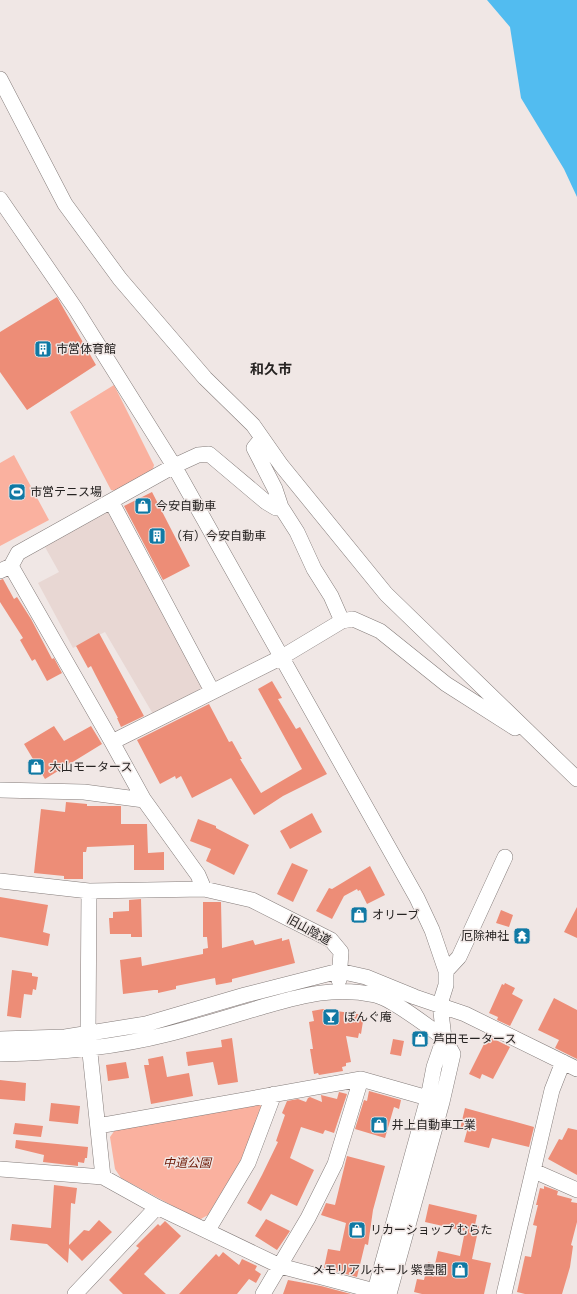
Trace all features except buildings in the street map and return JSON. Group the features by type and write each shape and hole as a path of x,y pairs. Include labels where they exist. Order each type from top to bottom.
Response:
{"street":[{"path":"0,79 65,204 120,278 205,378 253,425 281,465 386,594 577,779"},
{"path":"0,199 75,308 174,466 417,898 432,930 446,971 446,985 440,1004 444,1038 434,1067 435,1100 381,1293 280,1266 208,1230 157,1207 103,1177 0,1172"},
{"path":"262,438 254,448 275,489 281,507 297,532 314,569 331,596 342,621"},
{"path":"204,889 198,875 144,800 112,742 5,568 18,553 174,466 198,455 209,454 266,502 276,508 281,507"},
{"path":"111,501 212,691"},
{"path":"112,742 282,657 342,621 353,619 380,630 446,684 538,741"},
{"path":"0,790 29,789 84,792 144,800"},
{"path":"446,971 460,957 505,857"},
{"name":"旧山陰道","path":"0,881 89,891 204,889 252,900 331,940 341,952 342,960 339,971 339,990"},
{"path":"89,891 88,1034 103,1177"},
{"path":"0,1039 65,1037 146,1024 245,995 339,971 366,977 416,997 466,1014 577,1069"},
{"path":"0,1054 89,1049 168,1034 311,993 339,990 376,995 408,1012 444,1038"},
{"path":"504,1294 552,1090 563,1062"},
{"path":"98,1126 361,1079 435,1100"},
{"path":"263,1294 308,1218 335,1164 361,1079"},
{"path":"208,1230 248,1163 274,1094"},
{"path":"534,1171 577,1190"},
{"path":"75,1294 157,1207"}],"shaded area":[{"path":"104,510 111,510 202,688 153,714 105,632 73,648 38,583 59,572 45,547"}],"green space":[{"path":"114,385 154,465 153,469 116,491 111,490 70,412"},
{"name":"市営テニス場","path":"14,455 49,520 0,546 0,463"},
{"name":"中道公園","path":"258,1104 265,1108 243,1157 208,1215 199,1220 121,1178 115,1169 110,1137 115,1130"}],"water":[{"path":"487,0 577,0 577,197 564,169 521,98 510,27"}],"place":[{"name":"市営体育館","path":"43,349"},
{"name":"市営テニス場","path":"17,492"},
{"name":"今安自動車","path":"143,506"},
{"name":"（有）今安自動車","path":"157,536"},
{"name":"大山モータース","path":"36,767"},
{"name":"オリーブ","path":"359,915"},
{"name":"厄除神社","path":"522,936"},
{"name":"ぼんぐ庵","path":"331,1017"},
{"name":"芦田モータース","path":"420,1039"},
{"name":"井上自動車工業","path":"379,1125"},
{"name":"リカーショップ むらた","path":"357,1230"},
{"name":"メモリアルホール 紫雲閣","path":"460,1270"}],"district":[{"name":"和久市","path":"271,369"}]}
